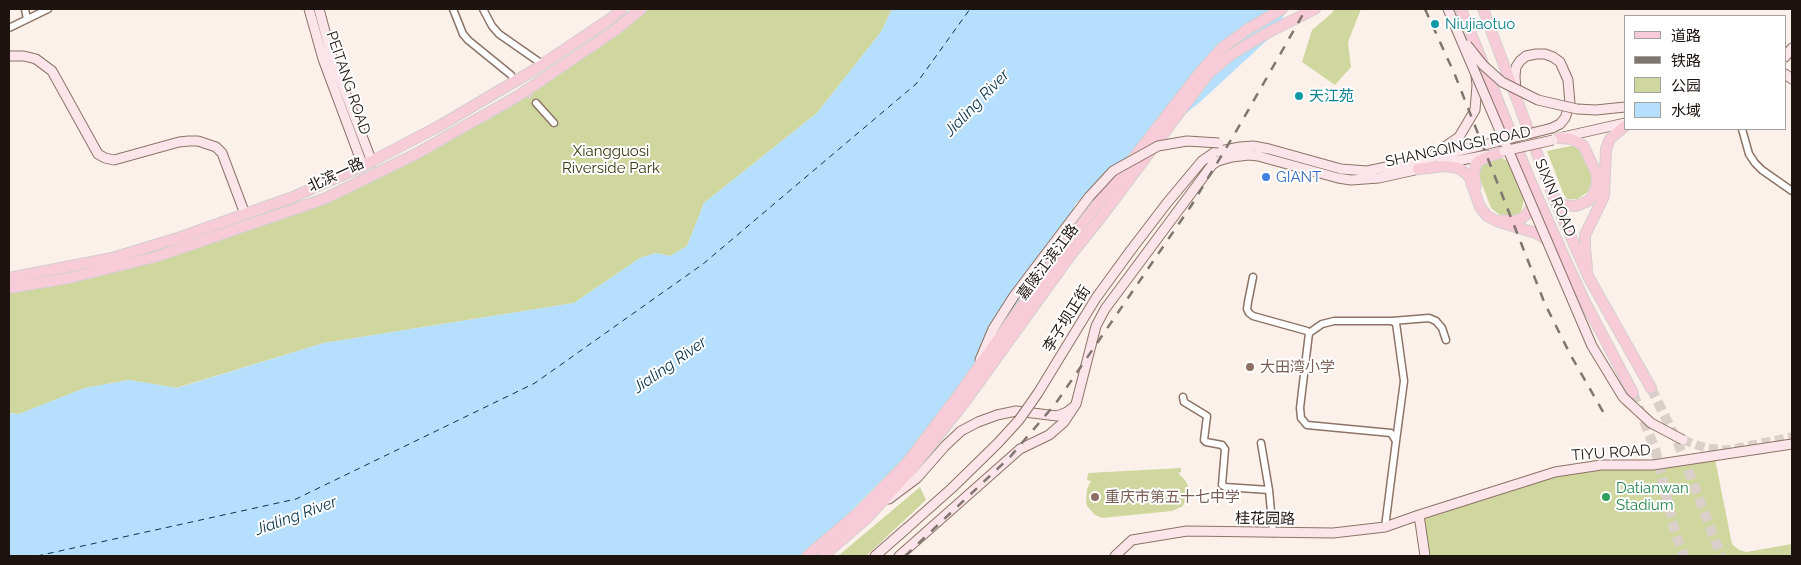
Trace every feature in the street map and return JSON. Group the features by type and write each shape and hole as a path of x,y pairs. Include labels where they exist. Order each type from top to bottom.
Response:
{"main road":[{"name":"PEITANG ROAD","path":"309,9 323,59 368,164"},
{"name":"PEITANG ROAD","path":"319,9 332,58 368,164"},
{"name":"北滨一路","path":"9,278 112,258 181,237 293,197 368,164 441,125 542,64 622,9"},
{"name":"北滨一路","path":"9,288 69,278 155,256 324,199 416,154 518,96 614,31 641,9"},
{"name":"嘉陵江滨江路","path":"807,556 859,512 906,464 1062,250 1201,71 1223,47 1248,29 1282,9"},
{"name":"嘉陵江滨江路","path":"824,556 866,519 910,471 964,403 1070,256 1209,73 1232,54 1267,33 1314,9"},
{"path":"1448,9 1592,346 1623,397 1651,423 1683,440"},
{"name":"SIXIN ROAD","path":"1462,9 1530,180 1565,259 1586,304 1633,393"},
{"name":"SIXIN ROAD","path":"1483,9 1553,196 1589,278 1651,388"},
{"path":"1429,158 1459,137 1475,110 1477,85 1467,24"},
{"path":"1456,28 1468,48 1483,65 1502,82 1520,92 1538,100 1578,109 1596,110 1624,107"},
{"name":"SHANGQINGSI ROAD","path":"1298,163 1353,171 1377,169 1552,128 1560,124 1565,118 1570,104 1568,80 1560,62 1553,57 1536,54 1526,56 1520,61 1516,68 1515,76 1518,103"},
{"path":"9,56 24,56 36,59 52,71 98,154 105,158 114,160 179,142 198,141 216,147 222,153 245,214"},
{"name":"SHANGQINGSI ROAD","path":"1298,163 1338,178 1352,180 1379,178 1624,125"},
{"path":"1589,278 1585,235 1604,196 1606,149 1610,139 1624,126"},
{"path":"1553,196 1563,204 1576,206 1588,201 1593,196 1597,184 1596,172 1583,145 1571,139 1556,139"},
{"path":"976,369 993,329 1014,296 1089,196 1113,171 1158,146 1188,140 1253,146"},
{"name":"李子坝正街","path":"875,556 959,481 1019,420 1038,393 1096,298 1167,203 1202,161 1215,152 1240,146 1253,146 1269,149 1298,163"},
{"path":"1504,151 1480,160 1474,170 1475,181 1486,210 1498,219 1514,221 1521,219 1532,208 1534,198 1530,180"},
{"name":"李子坝正街","path":"899,556 1020,450 1049,435 1064,422 1076,404 1096,326 1105,309 1212,165 1232,157 1249,155 1298,163"},
{"path":"1418,169 1446,166 1458,168 1467,174 1480,208 1487,216 1499,222 1536,233 1545,238 1565,259"},
{"path":"866,519 917,478 944,446 961,431 997,415 1016,412 1057,416 1068,412 1076,404"},
{"name":"TIYU ROAD","path":"1419,515 1555,472 1601,465 1653,465 1792,444"},
{"path":"1419,515 1425,556"},
{"name":"桂花园路","path":"1115,556 1132,540 1188,531 1333,533 1385,527 1419,515"}],"street":[{"path":"25,9 27,19"},
{"path":"9,28 48,9"},
{"path":"453,9 463,34 468,40 511,76"},
{"path":"483,9 492,26 499,34 542,64"},
{"path":"536,103 554,123"},
{"path":"1742,130 1749,154 1755,162 1762,170 1792,191"},
{"path":"1253,277 1247,309 1252,316 1309,333"},
{"path":"1396,441 1391,434 1307,425 1301,418 1300,408 1309,333 1322,324 1334,321 1391,321 1429,318 1436,321 1442,328 1446,340"},
{"path":"1385,527 1404,381 1396,323 1391,321"},
{"path":"1183,396 1184,402 1207,416 1204,440 1222,445 1225,449 1222,485 1224,487 1269,490"},
{"path":"1261,443 1269,490 1273,533"}],"green space":[{"name":"Xiangguosi Riverside Park","path":"649,9 892,9 881,32 817,113 704,203 687,246 670,256 656,253 640,258 574,303 324,343 176,388 129,380 85,388 19,414 9,413 9,292 155,262 326,204 418,158 616,34"},
{"path":"1334,9 1361,9 1348,42 1351,67 1335,85 1302,62 1312,30 1332,13"},
{"path":"1575,145 1583,150 1593,176 1588,192 1577,199 1567,199 1547,151"},
{"path":"1501,158 1510,162 1524,196 1520,213 1512,216 1501,216 1491,208 1480,179 1480,170 1483,165"},
{"name":"Datianwan Stadium","path":"1715,459 1732,544 1739,550 1746,552 1792,544 1792,556 1429,556 1424,519 1555,475 1601,468"},
{"path":"1181,468 1181,472 1178,473 1185,480 1188,491 1183,506 1172,511 1102,518 1095,515 1087,506 1087,489 1091,481 1087,480 1088,473"},
{"path":"920,487 926,500 866,556 838,556"}],"water":[{"name":"Jialing River","path":"892,9 1287,9 1276,32 1200,102 1076,203 1000,361 808,556 9,556 9,413 19,414 85,388 129,380 177,388 324,343 574,303 640,258 656,253 670,256 687,246 704,203 817,113 881,32"}],"ferry route":[{"path":"37,556 296,499 535,383 703,264 916,84 970,9"}],"tunnel":[{"path":"515,80 536,103"},
{"path":"1651,388 1678,443 1721,556"},
{"path":"1633,393 1655,449 1675,532 1684,556"},
{"path":"1683,440 1706,448 1727,450 1792,437"}],"railway":[{"path":"905,556 1010,457 1056,403 1191,206 1306,9"},
{"path":"1425,9 1455,75 1545,304 1570,354 1606,417 1605,420"}],"place":[{"name":"Niujiaotuo","path":"1435,24"},
{"name":"天江苑","path":"1299,96"},
{"name":"GIANT","path":"1266,177"},
{"name":"大田湾小学","path":"1250,367"},
{"name":"重庆市第五十七中学","path":"1095,497"},
{"name":"Datianwan Stadium","path":"1606,497"}]}
